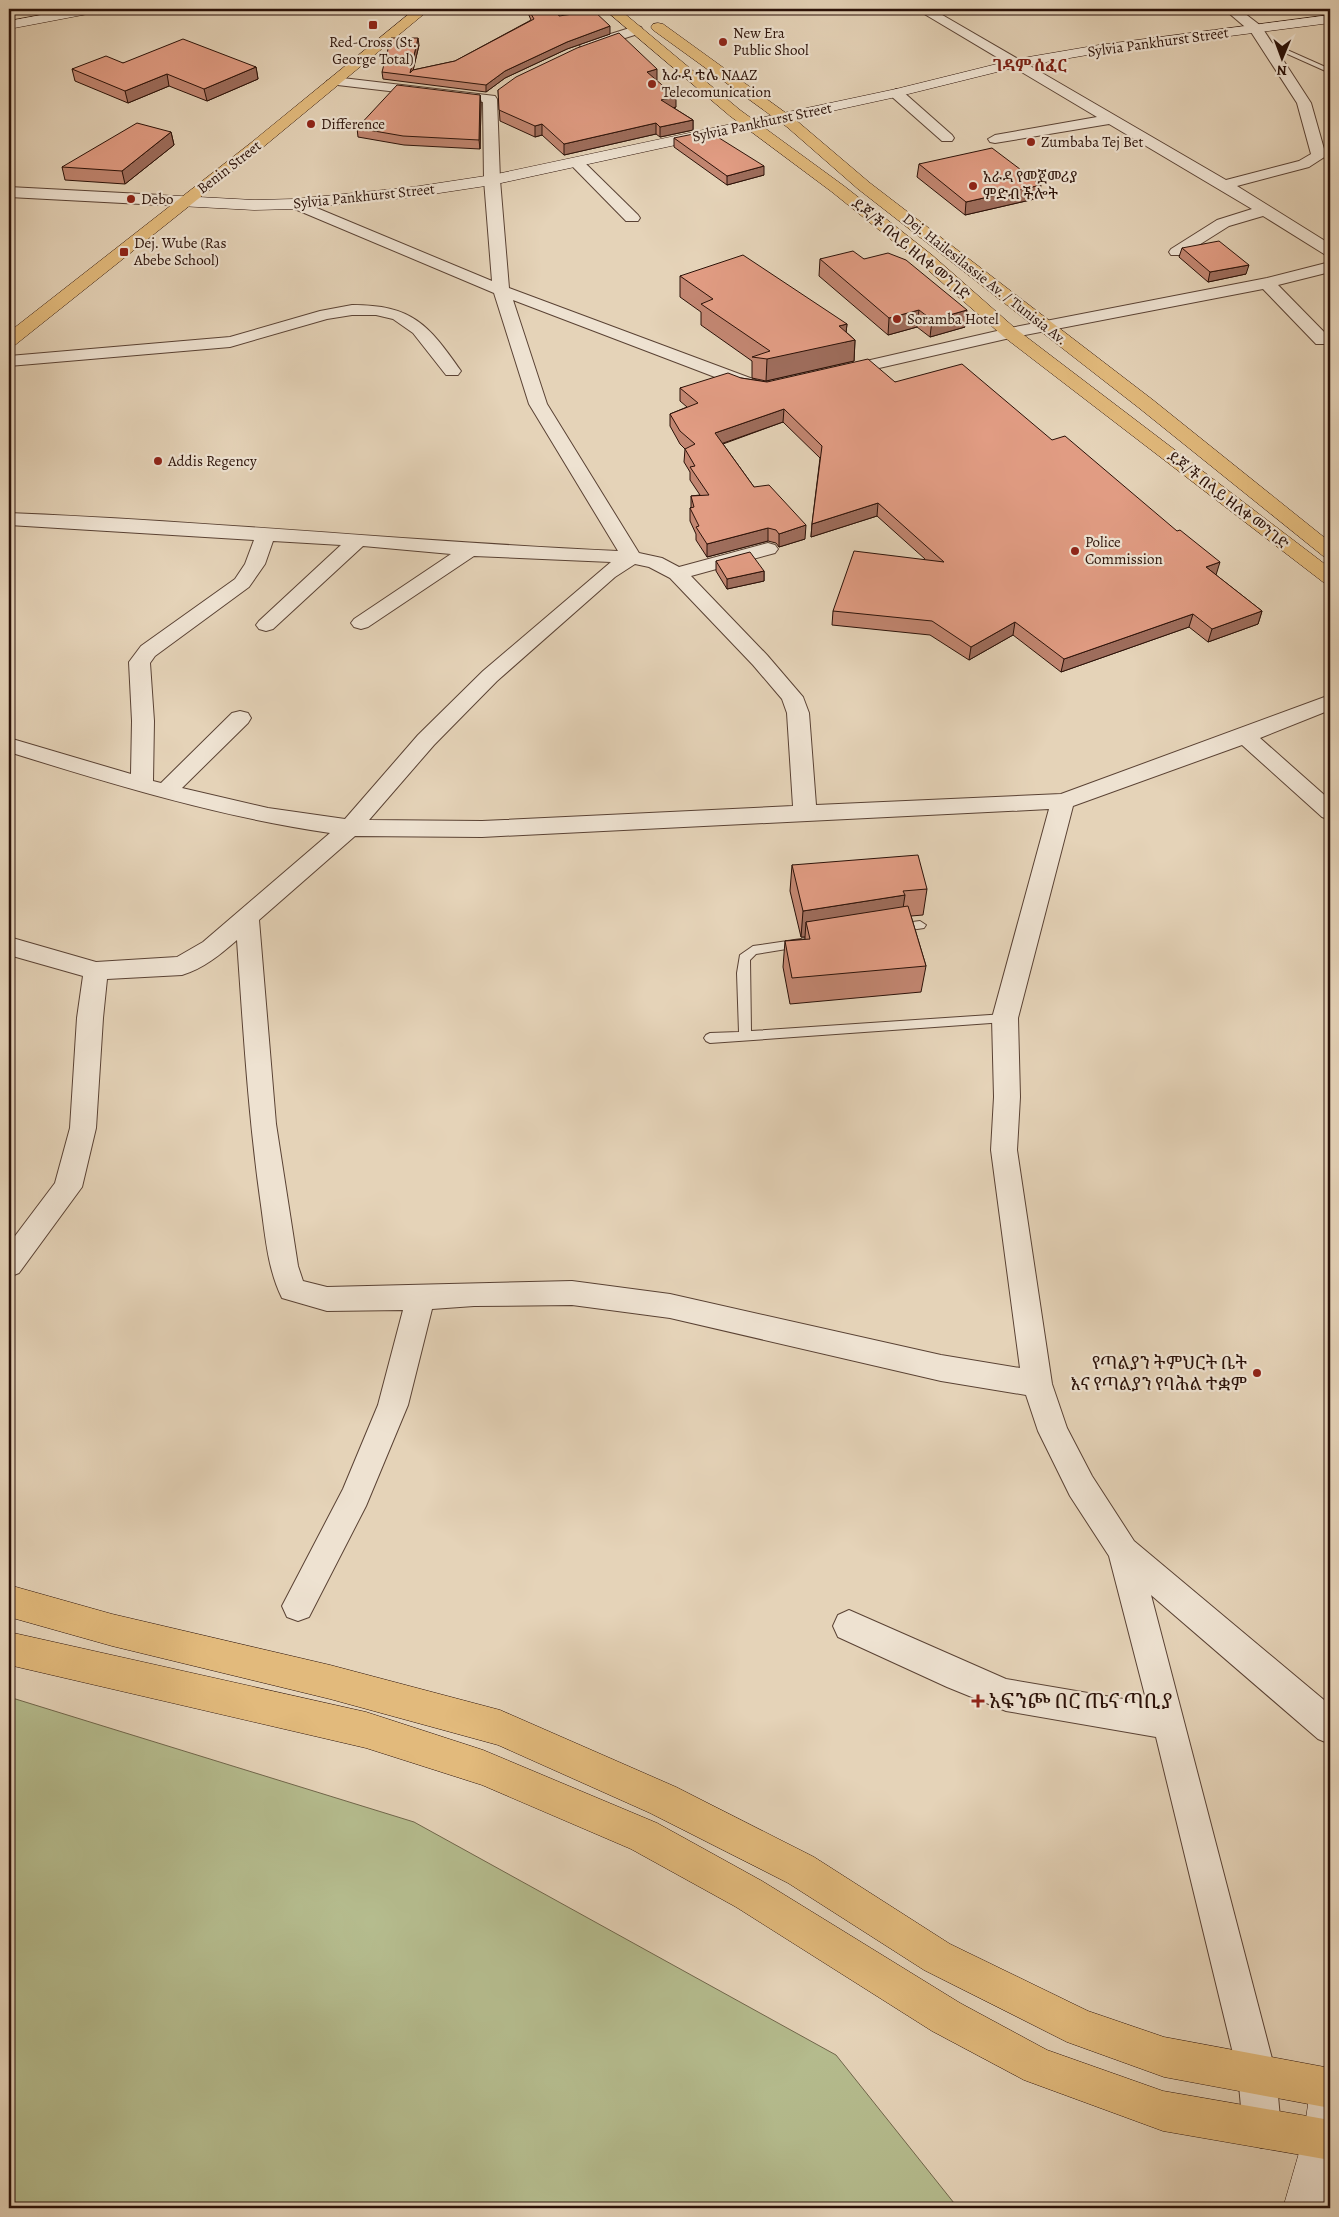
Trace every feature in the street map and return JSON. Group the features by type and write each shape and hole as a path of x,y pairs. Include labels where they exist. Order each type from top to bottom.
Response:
{"main road":[{"name":"Benin Street","path":"9,341 180,195 256,145 423,9"},
{"name":"ደጃ/ች በላይ ዘለቀ መንገድ","path":"612,9 749,124 882,224 1010,333 1330,578"},
{"name":"Dej. Hailesilassie Av. / Tunisia Av.","path":"637,9 658,27 783,118 864,186 1146,404 1330,552"},
{"path":"235,142 256,145"},
{"path":"137,216 161,200"},
{"path":"9,1602 112,1630 330,1682 500,1728 663,1800 793,1866 937,1957 1080,2028 1164,2057 1330,2090"},
{"path":"9,1648 366,1730 483,1768 644,1836 749,1894 946,2017 1038,2066 1163,2111 1262,2130 1326,2139"},
{"path":"483,1768 500,1728"}],"street":[{"path":"9,25 93,9"},
{"path":"923,9 1223,185 1330,251"},
{"path":"1223,185 1324,157 1304,103 1256,28 1231,9"},
{"name":"Sylvia Pankhurst Street","path":"161,200 180,195 295,204 356,199 492,180 896,93 1017,63 1099,49 1330,19"},
{"path":"570,54 599,41 636,30"},
{"path":"334,81 490,99 502,89"},
{"path":"896,93 947,138"},
{"path":"490,99 492,180 501,290 538,404 632,557"},
{"path":"995,139 1110,119"},
{"path":"578,162 632,218"},
{"path":"9,192 161,200"},
{"path":"295,204 458,274 747,384 774,387"},
{"path":"1177,252 1224,223 1265,210"},
{"path":"819,377 1010,333 1267,283 1330,267"},
{"path":"1267,283 1322,340"},
{"path":"9,361 230,342 257,337 292,323 326,314 362,310 390,312 420,329 452,371"},
{"path":"9,519 358,540 470,550 632,557 655,562 676,574 760,660 792,696 798,713 805,815"},
{"path":"142,785 143,721 139,662 148,651 249,576 265,535"},
{"path":"266,624 358,540"},
{"path":"676,574 768,549"},
{"path":"361,623 470,550"},
{"path":"9,946 96,971 182,966 212,948 350,828 426,740 490,676 608,573 632,557"},
{"path":"9,745 165,792 268,816 350,828 482,829 805,815 1063,801 1245,736 1330,702"},
{"path":"165,792 240,718"},
{"path":"1245,736 1330,812"},
{"path":"1063,801 1005,1018 1007,1097 1004,1150 1037,1384 1052,1430 1077,1478 1123,1551 1169,1723 1257,2074 1262,2130"},
{"path":"247,917 263,1124 284,1266 292,1290 327,1300 420,1298 474,1294 572,1293 670,1306 941,1368 1037,1384"},
{"path":"9,1265 68,1187 83,1128 90,1018 96,971"},
{"path":"298,1606 355,1496 393,1405 420,1298"},
{"path":"1123,1551 1330,1727"},
{"path":"849,1626 959,1676 1006,1694 1169,1723"},
{"path":"1304,2208 1326,2139 1330,2090"}],"lane":[{"path":"1265,42 1330,71"},
{"path":"881,931 920,925"},
{"path":"746,1035 744,958 753,950 812,941"},
{"path":"710,1038 1005,1018"}],"green space":[{"path":"9,1697 414,1822 836,2055 958,2208 9,2208"}],"building":[{"path":"528,9 555,9 559,16 594,11 610,26 567,42 505,71 486,85 382,72 391,38 418,38 410,73 413,70 455,61 534,19"},
{"path":"619,33 657,69 647,72 676,97 661,100 693,120 660,127 656,123 564,144 542,124 535,126 499,110 498,90 516,77 577,48"},
{"path":"183,39 256,67 204,89 167,74 125,91 72,69 106,56 123,63"},
{"path":"397,85 480,95 479,140 403,136 357,128"},
{"path":"137,123 171,132 122,171 62,167"},
{"path":"708,131 764,166 727,176 674,138"},
{"path":"992,148 1041,185 966,202 919,164"},
{"path":"1219,241 1249,265 1210,272 1182,248"},
{"path":"853,251 864,259 888,253 906,260 967,310 932,320 919,310 889,318 820,259"},
{"path":"743,255 847,324 839,326 855,340 767,359 752,357 770,351 701,304 713,299 680,276"},
{"path":"868,359 895,382 962,364 1052,440 1065,436 1177,531 1180,530 1220,562 1206,567 1262,611 1212,629 1193,614 1064,659 1015,622 971,647 932,621 833,611 854,551 944,562 878,503 812,524 822,446 784,409 715,433 754,487 769,485 806,525 779,534 776,530 768,528 707,544 696,527 699,526 690,508 694,507 691,496 709,495 690,467 695,466 685,449 695,444 680,431 670,414 698,403 680,388 728,373 741,378 767,382"},
{"path":"750,552 764,571 727,579 716,561"},
{"path":"918,855 927,889 903,891 905,895 803,911 792,865"},
{"path":"908,906 926,966 792,978 785,941 810,939 806,922"}],"place":[{"name":"Red-Cross (St. George Total)","path":"373,25"},
{"name":"New Era Public Shool","path":"723,42"},
{"name":"አራዳ ቴሌ NAAZ Telecomunication","path":"652,84"},
{"name":"Difference","path":"311,124"},
{"name":"Zumbaba Tej Bet","path":"1031,142"},
{"name":"አራዳ የመጀመሪያ ምድብ ችሎት","path":"973,186"},
{"name":"Debo","path":"131,199"},
{"name":"Dej. Wube (Ras Abebe School)","path":"124,252"},
{"name":"Soramba Hotel","path":"897,319"},
{"name":"Addis Regency","path":"158,461"},
{"name":"Police Commission","path":"1075,551"},
{"name":"የጣልያን ትምህርት ቤት እና የጣልያን የባሕል ተቋም","path":"1257,1373"},
{"name":"አፍንጮ በር ጤና ጣቢያ","path":"978,1701"}],"district":[{"name":"ገዳም ሰፈር","path":"1030,65"}]}
